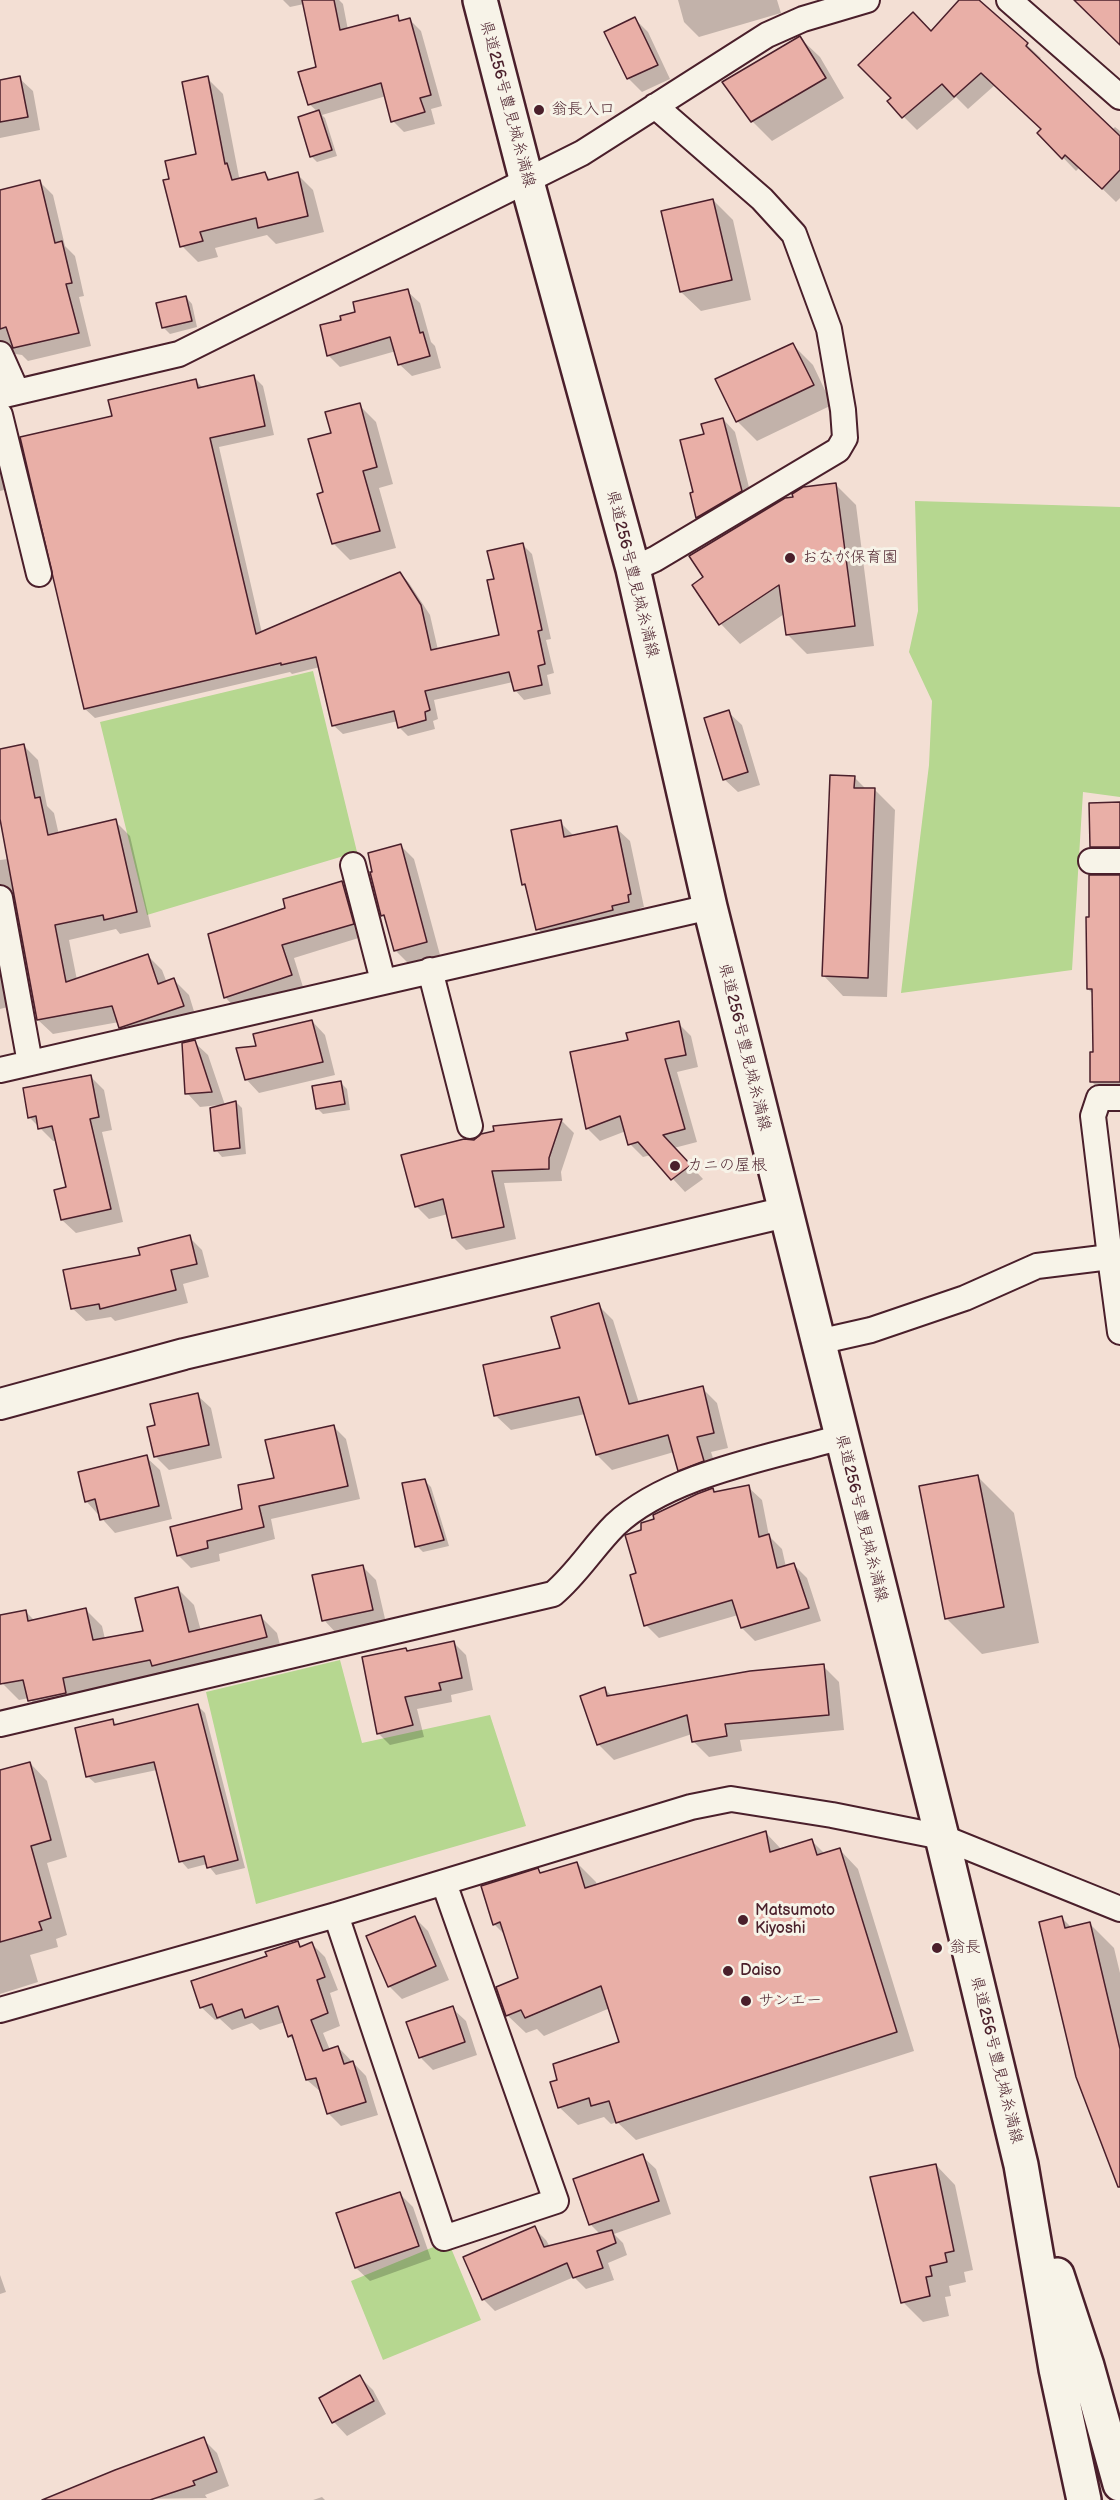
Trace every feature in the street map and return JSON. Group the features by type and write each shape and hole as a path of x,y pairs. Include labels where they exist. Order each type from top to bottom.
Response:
{"main road":[{"name":"県道256号豊見城糸満線","path":"480,0 527,182 633,569 710,907 942,1836 1021,2164 1056,2369 1084,2500"},
{"name":"県道256号豊見城糸満線","path":"1021,2164 1086,2366 1120,2484"}],"street":[{"path":"0,354 8,394 179,354 582,153 767,35 800,9 867,0"},
{"path":"1010,0 1120,97"},
{"path":"633,569 655,559 838,450 845,438 843,410 829,329 794,234 762,199 655,106"},
{"path":"0,415 39,574"},
{"path":"1091,861 1120,861"},
{"path":"353,865 383,981"},
{"path":"0,898 30,1063"},
{"path":"0,1070 710,907"},
{"path":"430,970 470,1126"},
{"path":"1120,1098 1099,1098 1093,1116 1120,1332"},
{"path":"0,1404 207,1348 786,1212"},
{"path":"818,1342 871,1330 965,1299 1037,1266 1110,1257"},
{"path":"0,1724 553,1594 568,1581 615,1526 646,1502 684,1482 841,1437"},
{"path":"0,2010 336,1915 691,1808 731,1799 942,1836 1120,1909"},
{"path":"336,1915 444,2238 556,2201 444,1883"}],"green space":[{"path":"915,501 1120,507 1120,797 1083,792 1072,970 901,993 929,765 932,701 909,652 918,611"},
{"path":"313,671 357,852 147,915 100,722"},
{"path":"340,1660 362,1743 490,1715 526,1826 256,1904 206,1692"},
{"path":"448,2241 481,2320 383,2360 351,2281"}],"building":[{"path":"302,0 334,0 340,30 398,15 399,21 410,18 431,95 420,98 425,112 391,122 381,83 308,105 298,72 316,67"},
{"path":"959,0 979,0 1028,43 1026,46 1120,136 1120,170 1102,189 1065,155 1062,159 1037,133 1041,129 981,73 954,97 942,84 902,118 887,101 891,98 858,65 913,12 931,31"},
{"path":"1074,0 1120,0 1120,45"},
{"path":"635,17 658,65 627,79 604,32"},
{"path":"800,36 826,78 751,122 722,82"},
{"path":"20,76 28,117 0,122 0,80"},
{"path":"208,76 225,164 227,163 232,180 265,172 268,180 298,172 308,216 258,228 256,218 200,232 203,241 180,247 163,180 169,179 165,161 196,154 182,82"},
{"path":"319,110 332,150 310,157 298,117"},
{"path":"40,180 55,243 62,241 72,283 66,284 79,333 13,348 6,327 0,329 0,190"},
{"path":"713,199 732,280 680,292 661,211"},
{"path":"408,289 420,333 423,332 430,356 398,365 390,337 327,356 320,325 341,320 340,316 355,312 353,302"},
{"path":"186,296 192,321 162,328 156,303"},
{"path":"793,343 814,385 736,422 715,379"},
{"path":"254,375 265,426 210,438 256,634 400,572 421,605 431,650 499,635 487,580 494,579 487,551 523,543 542,630 538,631 545,664 538,666 542,685 514,691 509,672 425,691 430,710 425,712 426,720 398,728 394,711 332,726 316,657 281,665 281,663 84,709 20,437 112,416 108,400 196,379 198,388"},
{"path":"360,403 377,467 363,471 380,531 332,544 317,494 323,492 308,439 331,433 325,412"},
{"path":"723,418 742,491 696,518 690,493 693,492 680,440 704,434 701,424"},
{"path":"836,483 855,626 786,635 779,585 719,625 692,585 703,577 689,556 785,498 793,497 792,494 803,487"},
{"path":"729,710 748,772 723,780 704,718"},
{"path":"24,744 35,798 40,797 48,835 116,819 137,912 104,920 103,915 55,925 66,982 148,954 158,984 174,978 184,1006 119,1028 112,1006 37,1020 0,819 0,749"},
{"path":"830,775 855,776 854,788 875,788 868,978 822,976"},
{"path":"1120,802 1120,847 1090,847 1089,803"},
{"path":"561,820 564,837 617,826 631,894 628,895 629,902 612,906 613,910 536,930 525,884 522,885 511,830"},
{"path":"401,844 427,942 394,951 384,915 381,916 370,872 372,872 368,853"},
{"path":"1089,875 1120,875 1120,1082 1090,1082 1090,1052 1093,1052 1092,989 1087,989 1086,917 1089,917"},
{"path":"342,881 354,924 282,945 292,975 224,998 208,934 285,908 283,899"},
{"path":"312,1020 323,1062 245,1080 236,1048 256,1046 253,1034"},
{"path":"679,1021 686,1055 665,1059 685,1129 663,1135 691,1165 671,1180 638,1142 628,1145 620,1116 586,1129 570,1052 628,1040 626,1033"},
{"path":"195,1040 212,1092 185,1094 182,1043"},
{"path":"91,1075 99,1117 90,1119 111,1209 61,1220 54,1190 66,1187 52,1126 38,1129 36,1116 28,1118 23,1088"},
{"path":"341,1081 345,1104 316,1109 312,1086"},
{"path":"236,1101 240,1148 214,1151 210,1108"},
{"path":"562,1119 549,1158 549,1169 492,1171 504,1227 452,1238 443,1199 415,1207 401,1155 464,1139 474,1140 481,1134 494,1131 493,1126"},
{"path":"190,1235 197,1264 171,1270 176,1290 100,1309 99,1304 71,1309 63,1270 140,1255 138,1248"},
{"path":"599,1303 629,1404 703,1386 714,1433 697,1437 704,1461 678,1471 668,1435 596,1455 579,1397 494,1416 483,1365 560,1348 551,1317"},
{"path":"198,1393 209,1445 154,1457 147,1427 155,1425 150,1404"},
{"path":"334,1425 348,1486 259,1506 264,1527 207,1541 208,1548 177,1556 170,1527 242,1509 238,1485 274,1478 265,1440"},
{"path":"147,1455 159,1506 100,1520 95,1499 85,1502 78,1472"},
{"path":"978,1475 1004,1607 945,1619 919,1486"},
{"path":"425,1479 444,1540 415,1547 402,1483"},
{"path":"749,1485 759,1537 769,1534 777,1568 794,1563 809,1608 741,1628 732,1600 644,1626 630,1575 636,1573 625,1535 641,1530 641,1523 654,1519 653,1515 697,1494 713,1488 714,1492"},
{"path":"363,1565 373,1610 322,1621 312,1575"},
{"path":"178,1587 189,1632 261,1615 267,1637 152,1666 150,1660 63,1678 66,1693 28,1701 23,1680 0,1684 0,1615 26,1610 28,1621 86,1608 93,1640 143,1631 135,1598"},
{"path":"454,1641 462,1678 439,1683 441,1690 405,1697 413,1725 377,1734 362,1657"},
{"path":"824,1664 829,1715 725,1724 727,1736 692,1742 687,1715 597,1745 580,1696 605,1687 607,1696 750,1671"},
{"path":"198,1704 238,1860 207,1868 204,1856 179,1862 154,1762 86,1777 75,1728 113,1719 114,1725"},
{"path":"30,1762 51,1840 31,1846 51,1918 39,1922 42,1930 0,1942 0,1770"},
{"name":"サンエー","path":"766,1831 770,1852 812,1839 817,1855 840,1848 897,2032 616,2123 609,2101 591,2106 589,2098 558,2108 550,2082 557,2080 553,2064 619,2042 601,1986 525,2018 521,2010 506,2016 496,1987 518,1978 500,1922 493,1925 481,1886 538,1868 540,1873 577,1862 585,1888"},
{"path":"415,1916 436,1966 388,1987 366,1936"},
{"path":"1062,1916 1065,1928 1090,1922 1120,2049 1120,2187 1118,2187 1076,2077 1039,1922"},
{"path":"298,1941 300,1947 312,1942 325,1977 317,1980 328,2013 311,2020 323,2051 338,2046 344,2064 353,2061 366,2102 327,2114 316,2078 306,2080 292,2035 288,2037 278,2006 245,2018 242,2009 217,2018 212,2004 200,2008 191,1981 267,1956 265,1952"},
{"path":"453,2006 465,2042 419,2058 406,2022"},
{"path":"643,2154 659,2201 589,2225 573,2179"},
{"path":"936,2164 954,2251 945,2253 947,2262 930,2266 932,2276 926,2277 930,2296 901,2303 870,2177"},
{"path":"400,2192 419,2246 355,2268 336,2213"},
{"path":"535,2226 544,2247 612,2230 616,2243 597,2251 603,2268 573,2278 567,2263 482,2300 463,2257"},
{"path":"360,2375 374,2401 332,2423 319,2398"},
{"path":"204,2437 217,2472 193,2481 195,2485 150,2500 42,2500 115,2470"}],"place":[{"name":"翁長入口","path":"539,110"},
{"name":"おなが保育園","path":"790,558"},
{"name":"カニの屋根","path":"675,1166"},
{"name":"Matsumoto Kiyoshi","path":"743,1920"},
{"name":"翁長","path":"937,1948"},
{"name":"Daiso","path":"728,1971"},
{"name":"サンエー","path":"746,2001"}]}
